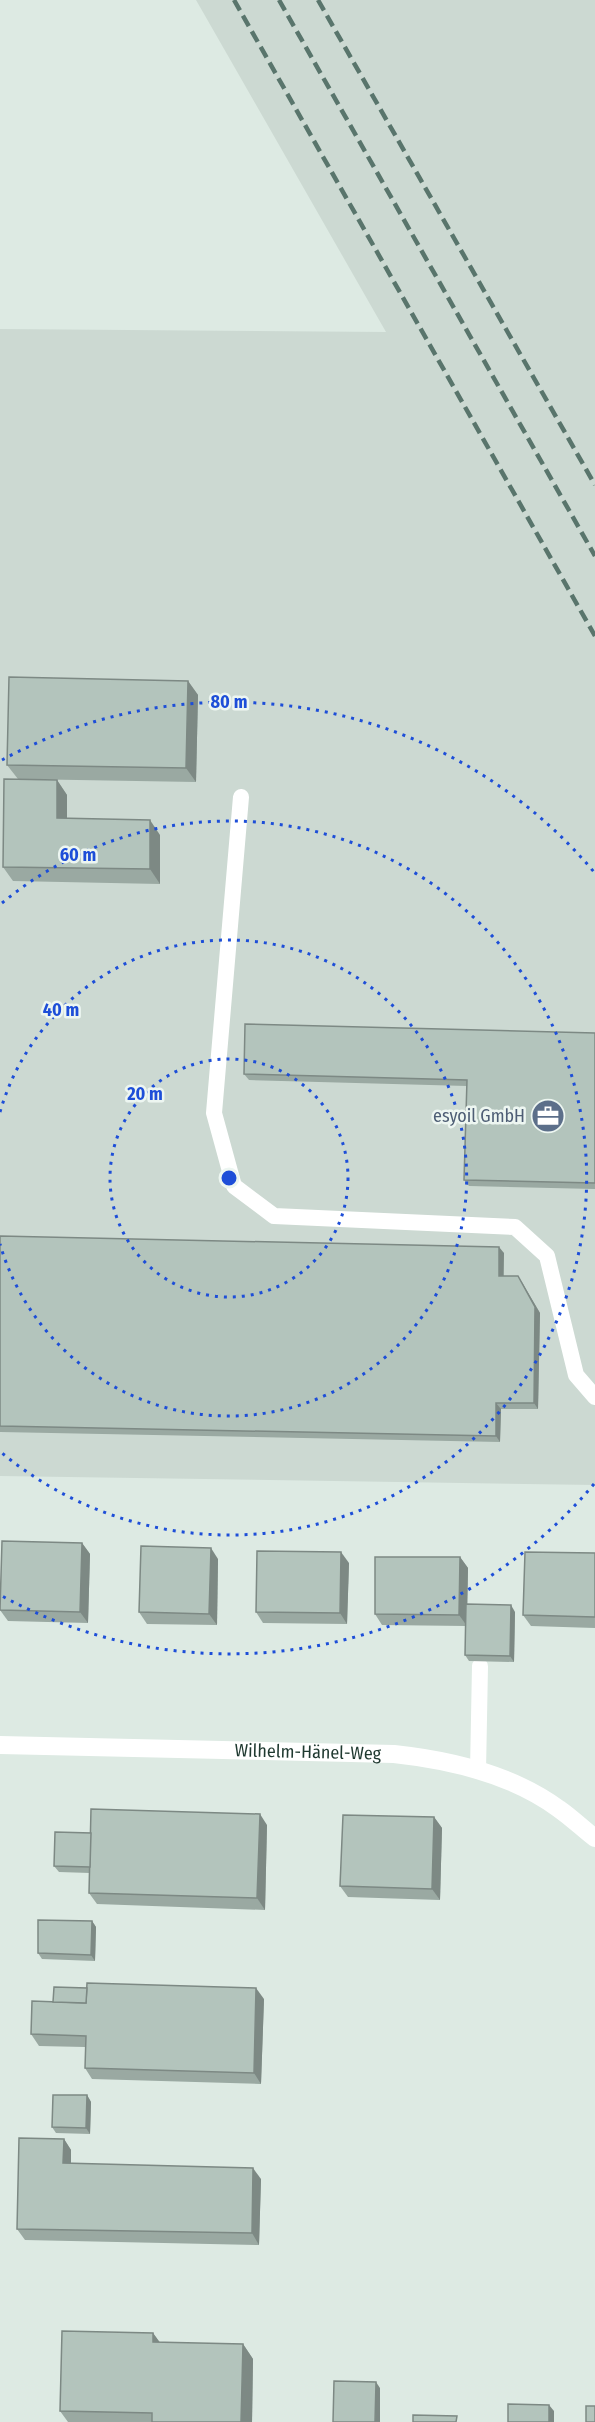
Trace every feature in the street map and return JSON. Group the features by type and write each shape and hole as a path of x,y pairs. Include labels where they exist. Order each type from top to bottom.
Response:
{"street":[{"name":"Wilhelm-Hänel-Weg","path":"0,1745 394,1754 434,1758 478,1771 515,1786 558,1808 595,1838"}],"lane":[{"path":"241,797 214,1113 234,1186 274,1216 515,1227 547,1256 576,1375 595,1397"},
{"path":"478,1771 480,1666"}],"shaded area":[{"path":"196,0 595,0 595,1485 0,1476 0,329 386,332"}],"building":[{"path":"9,677 188,681 186,768 7,765"},
{"path":"4,779 57,780 57,818 150,820 150,869 3,867"},
{"path":"245,1024 595,1033 595,1183 464,1180 467,1080 244,1074"},
{"path":"0,1236 499,1247 499,1276 518,1276 535,1307 534,1403 496,1403 496,1436 0,1426"},
{"path":"2,1541 82,1543 80,1612 0,1610"},
{"path":"141,1546 211,1548 209,1614 139,1612"},
{"path":"257,1551 341,1552 340,1613 256,1612"},
{"path":"525,1552 595,1553 595,1617 523,1615"},
{"path":"375,1557 460,1557 459,1615 375,1614"},
{"path":"466,1604 511,1605 510,1656 465,1655"},
{"path":"91,1809 260,1814 257,1898 89,1893"},
{"path":"343,1815 434,1817 432,1889 340,1886"},
{"path":"55,1832 91,1833 90,1867 54,1866"},
{"path":"38,1920 92,1921 91,1955 38,1953"},
{"path":"87,1983 256,1988 254,2073 85,2068 86,2036 31,2034 32,2001 86,2003"},
{"path":"54,1987 87,1988 86,2003 53,2002"},
{"path":"53,2095 87,2095 86,2128 52,2127"},
{"path":"19,2138 64,2139 63,2163 253,2168 252,2233 17,2229"},
{"path":"62,2331 153,2333 153,2342 243,2344 241,2422 152,2422 152,2413 60,2411"},
{"path":"334,2381 376,2382 375,2422 333,2422"},
{"path":"508,2404 549,2405 549,2422 508,2422"},
{"path":"586,2406 595,2406 595,2422 586,2422"},
{"path":"413,2415 457,2416 456,2422 413,2422"}],"railway":[{"path":"234,0 595,636"},
{"path":"279,0 595,556"},
{"path":"318,0 595,485"}],"place":[{"name":"esyoil GmbH","path":"548,1116"}]}
